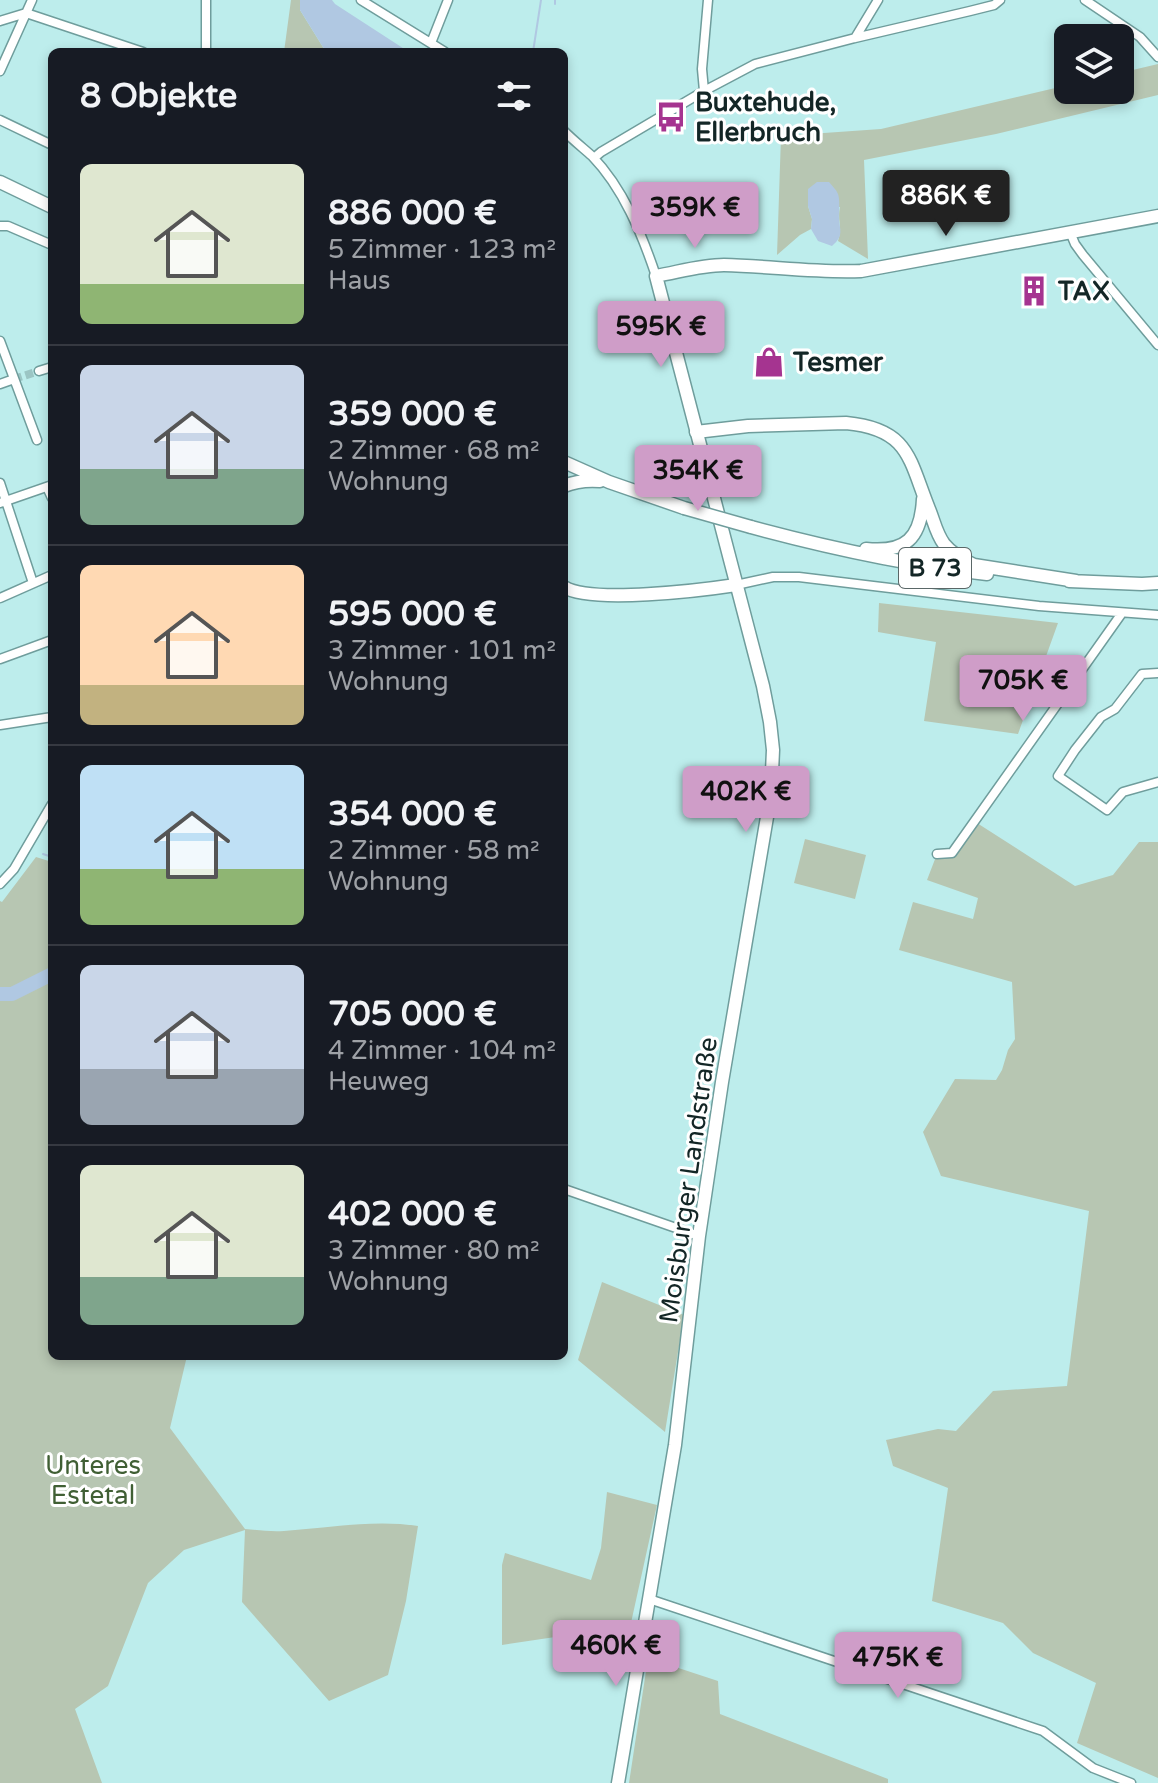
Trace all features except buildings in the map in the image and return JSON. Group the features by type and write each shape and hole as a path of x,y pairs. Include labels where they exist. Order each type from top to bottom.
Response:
{"main road":[{"path":"0,182 48,205"},
{"path":"656,276 727,265 861,271 1158,216"},
{"name":"Moisburger Landstraße","path":"618,1783 675,1445 699,1236 772,772 770,722 763,686 656,276"},
{"path":"696,432 748,426 846,423 887,434 910,456 940,538 959,558 974,565 1076,581"},
{"name":"B 73","path":"568,464 609,482 684,508 851,552 997,576 1158,583"},
{"path":"568,484 588,480 609,482"},
{"path":"797,539 886,550 898,546 910,539 920,525 923,496"},
{"path":"568,590 597,595 678,592 736,585"}],"street":[{"path":"0,71 32,0"},
{"path":"206,0 206,48"},
{"path":"361,0 439,48"},
{"path":"431,43 448,0"},
{"path":"704,91 702,69 708,0"},
{"path":"855,38 878,0"},
{"path":"594,158 755,64 994,5 1000,0"},
{"path":"1085,0 1140,37 1158,57"},
{"path":"0,21 26,13 131,48"},
{"path":"0,120 48,143"},
{"path":"568,135 594,158 619,192 646,244 656,276"},
{"path":"0,226 8,226 48,243"},
{"path":"1070,232 1090,264 1158,345"},
{"path":"0,341 37,440"},
{"path":"39,371 48,368"},
{"path":"0,384 14,379"},
{"path":"0,483 3,502 33,583"},
{"path":"3,502 48,487"},
{"path":"0,598 48,577"},
{"path":"736,585 773,577 799,577 1039,606 1158,615"},
{"path":"937,854 952,853 1122,613"},
{"path":"0,659 48,641"},
{"path":"1158,673 1142,674 1115,709 1101,717 1058,776 1107,810 1123,792 1158,782"},
{"path":"0,725 48,718"},
{"path":"0,884 14,869 48,811"},
{"path":"568,1190 699,1236"},
{"path":"649,1599 1043,1731 1093,1768 1131,1783"}],"green space":[{"path":"291,0 300,0 300,10 324,48 285,48"},
{"path":"1158,64 1158,95 1134,101 1134,70"},
{"path":"1054,88 1054,104 1121,104 996,134 864,160 868,259 838,241 840,207 808,206 811,229 777,255 781,136 881,129"},
{"path":"879,603 1058,623 1018,734 924,721 936,642 878,632"},
{"path":"977,823 1075,886 1113,875 1139,842 1158,842 1158,1778 1077,1743 1096,1683 1033,1653 1003,1623 932,1601 948,1488 893,1466 886,1440 938,1429 956,1431 993,1391 1067,1386 1089,1211 941,1176 923,1132 955,1079 996,1080 1015,1039 1012,982 899,950 913,902 973,919 978,898 927,880 937,854 952,853"},
{"path":"805,839 866,855 855,899 794,883"},
{"name":"Unteres Estetal","path":"36,857 48,861 48,1360 186,1360 170,1428 245,1529 279,1531 385,1523 418,1526 406,1601 388,1675 329,1701 242,1602 245,1530 184,1550 148,1583 108,1686 75,1709 102,1783 0,1783 2,902"},
{"path":"602,1282 684,1315 665,1432 578,1360"},
{"path":"607,1492 657,1505 627,1641 609,1629 502,1645 502,1565 505,1553 591,1580 601,1548"},
{"path":"648,1658 718,1681 720,1714 888,1779 888,1783 629,1783"}],"water":[{"path":"300,0 332,0 403,48 324,48 300,10"},
{"path":"817,182 829,182 839,196 840,234 832,246 818,241 811,229 808,189"}],"waterway":[{"path":"534,48 541,0"},
{"path":"43,854 48,856"},
{"path":"0,994 12,994 48,976"}],"tunnel":[{"path":"14,379 39,371"}],"place":[{"name":"Buxtehude, Ellerbruch","path":"671,117"},
{"name":"TAX","path":"1034,291"},
{"name":"Tesmer","path":"769,362"}]}
